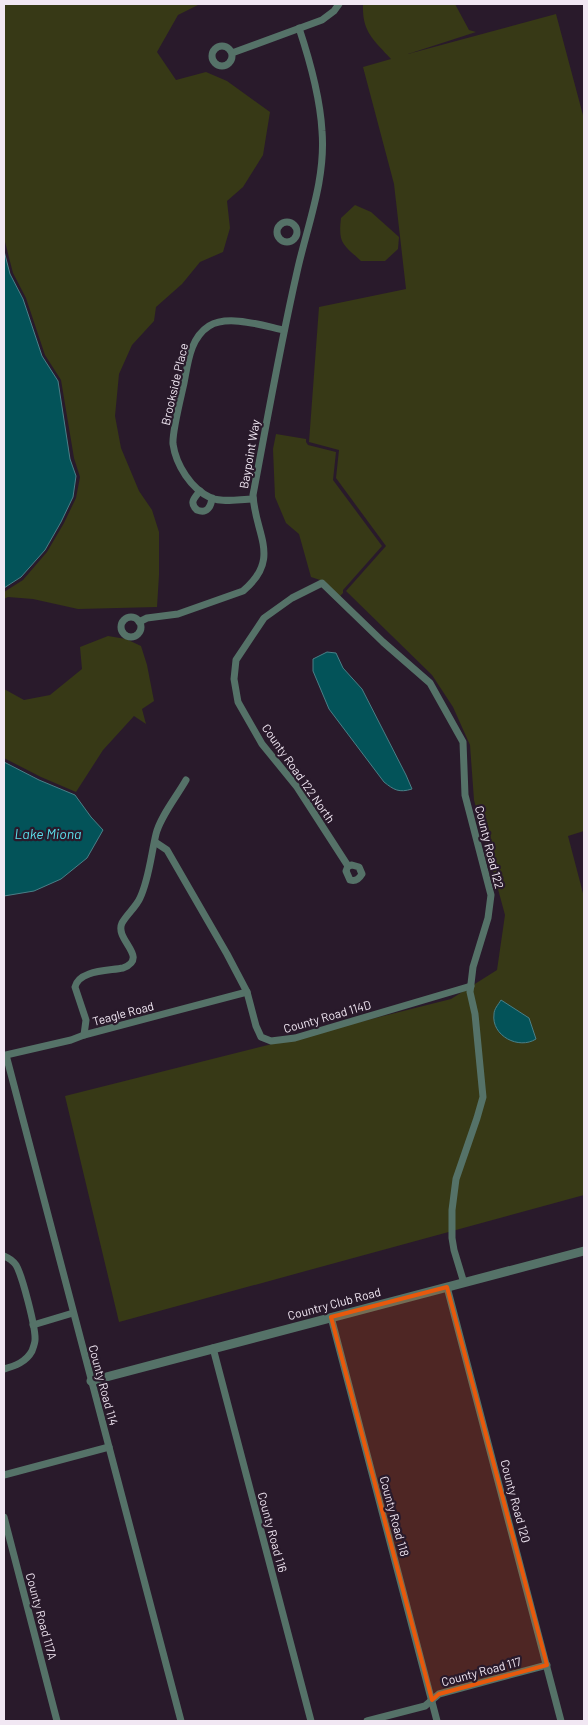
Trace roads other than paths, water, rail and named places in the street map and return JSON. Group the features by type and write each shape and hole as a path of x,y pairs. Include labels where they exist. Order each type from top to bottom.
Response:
{"street":[{"path":"232,53 322,20 334,11 339,4"},
{"name":"Baypoint Way","path":"139,622 146,618 178,614 243,591 251,584 264,560 264,546 253,499 284,330 304,238 317,197 322,154 322,131 314,80 299,28"},
{"path":"296,236 304,238"},
{"name":"Brookside Place","path":"253,499 224,500 212,498 200,491 188,480 178,462 173,442 191,350 196,340 210,325 235,320 284,330"},
{"path":"200,491 193,500 197,510 202,512 208,509 212,498"},
{"name":"County Road 122 North","path":"322,583 292,598 264,618 236,660 234,679 238,702 262,744 297,787 348,866"},
{"name":"County Road 122","path":"322,583 383,642 430,683 463,742 465,795 491,895 488,918 473,967 470,992 476,1014 483,1097 456,1179 452,1210 452,1238 464,1282"},
{"path":"84,1035 86,1020 74,987 75,984 83,976 123,968 132,961 132,953 120,930 122,923 140,900 159,826 186,780"},
{"name":"County Road 114D","path":"155,842 167,850 194,896 247,992 259,1033 267,1040 278,1041 295,1038 471,986"},
{"name":"Teagle Road","path":"6,1055 71,1040 247,992"},
{"name":"County Road 114","path":"6,1055 182,1721"},
{"name":"Country Club Road","path":"91,1381 584,1251"},
{"path":"4,1256 11,1260 19,1272 33,1325 35,1341 29,1355 19,1364 4,1369"},
{"name":"County Road 120","path":"447,1287 562,1721"},
{"path":"33,1325 73,1313"},
{"name":"County Road 118","path":"331,1317 437,1721"},
{"name":"County Road 116","path":"213,1348 311,1721"},
{"path":"4,1475 109,1447"},
{"name":"County Road 117A","path":"4,1516 57,1721"},
{"name":"County Road 117","path":"367,1721 425,1706 440,1694 547,1665"}],"water":[{"path":"4,251 10,274 23,299 42,356 58,381 70,459 76,476 73,497 45,550 21,577 4,588"},
{"path":"327,652 336,653 343,668 362,689 412,789 397,790 384,782 329,709 313,671 313,659"},
{"name":"Lake Miona","path":"4,762 39,780 75,795 103,830 87,858 61,879 34,891 4,896"},
{"path":"501,1000 529,1018 536,1039 522,1043 514,1042 501,1034 494,1022 494,1014"}]}
